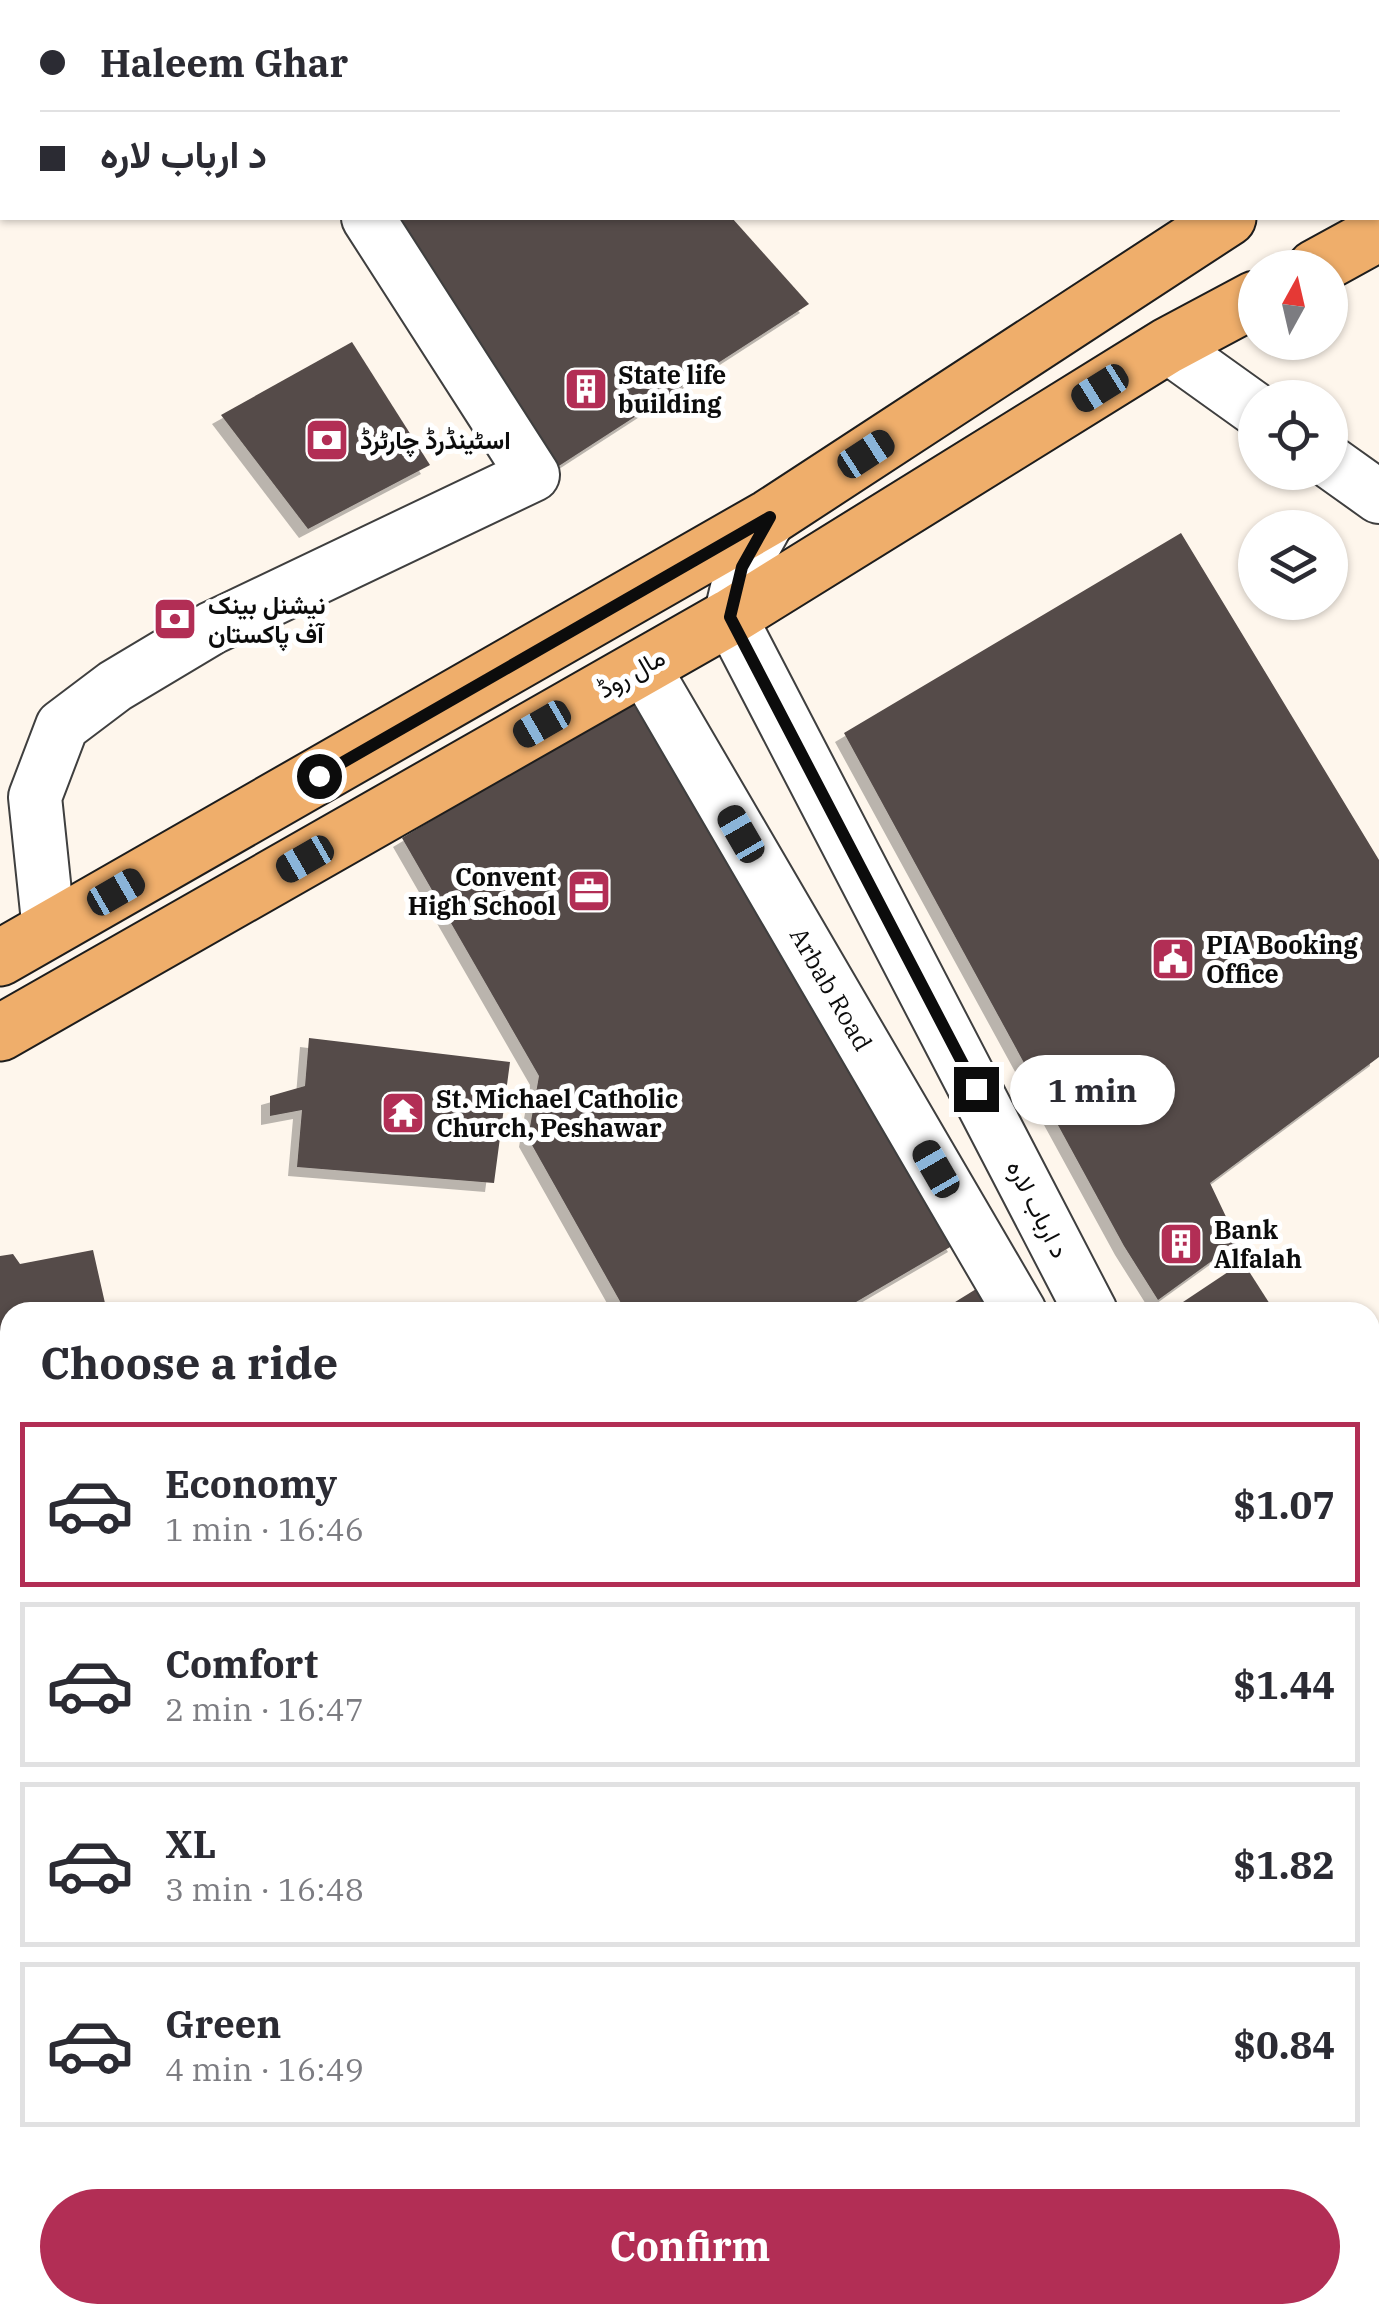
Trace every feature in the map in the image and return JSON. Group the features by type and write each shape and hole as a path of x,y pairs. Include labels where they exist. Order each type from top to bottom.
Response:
{"main road":[{"path":"0,958 770,517 1225,220"},
{"path":"1348,250 1379,234"},
{"name":"مال روڈ","path":"0,1033 730,617 1167,346 1238,308"}],"street":[{"path":"48,930 35,797 62,726 115,686 212,628 533,476 369,220"},
{"path":"1167,346 1238,397"},
{"path":"1348,475 1379,498"},
{"path":"730,617 742,567 770,517"},
{"name":"د ارباب لاره","path":"730,617 1086,1302"},
{"name":"Arbab Road","path":"643,666 1014,1302"}],"building":[{"name":"State life building","path":"386,220 734,220 809,304 548,473"},
{"name":"اسٹینڈرڈ چارٹرڈ","path":"352,342 430,465 308,529 221,415"},
{"name":"PIA Booking Office","path":"1181,533 1379,860 1379,1057 1210,1183 1238,1242 1158,1300 1124,1246 844,733"},
{"path":"635,699 957,1243 856,1302 620,1302 528,1138 539,1076 402,838"},
{"name":"St. Michael Catholic Church, Peshawar","path":"309,1038 510,1062 494,1183 297,1167 302,1110 270,1116 270,1096 305,1086"},
{"path":"93,1250 105,1302 0,1302 0,1256 13,1254 20,1264"},
{"path":"1243,1262 1269,1302 1183,1302"},
{"path":"989,1281 1001,1302 955,1302"}],"place":[{"name":"State life building","path":"586,389"},
{"name":"اسٹینڈرڈ چارٹرڈ","path":"327,440"},
{"name":"نیشنل بینک آف پاکستان","path":"175,619"},
{"name":"Convent High School","path":"589,891"},
{"name":"PIA Booking Office","path":"1173,959"},
{"name":"St. Michael Catholic Church, Peshawar","path":"403,1113"},
{"name":"Bank Alfalah","path":"1181,1244"}],"route":[{"path":"319,776 770,517 742,567 730,617 976,1089"}]}
